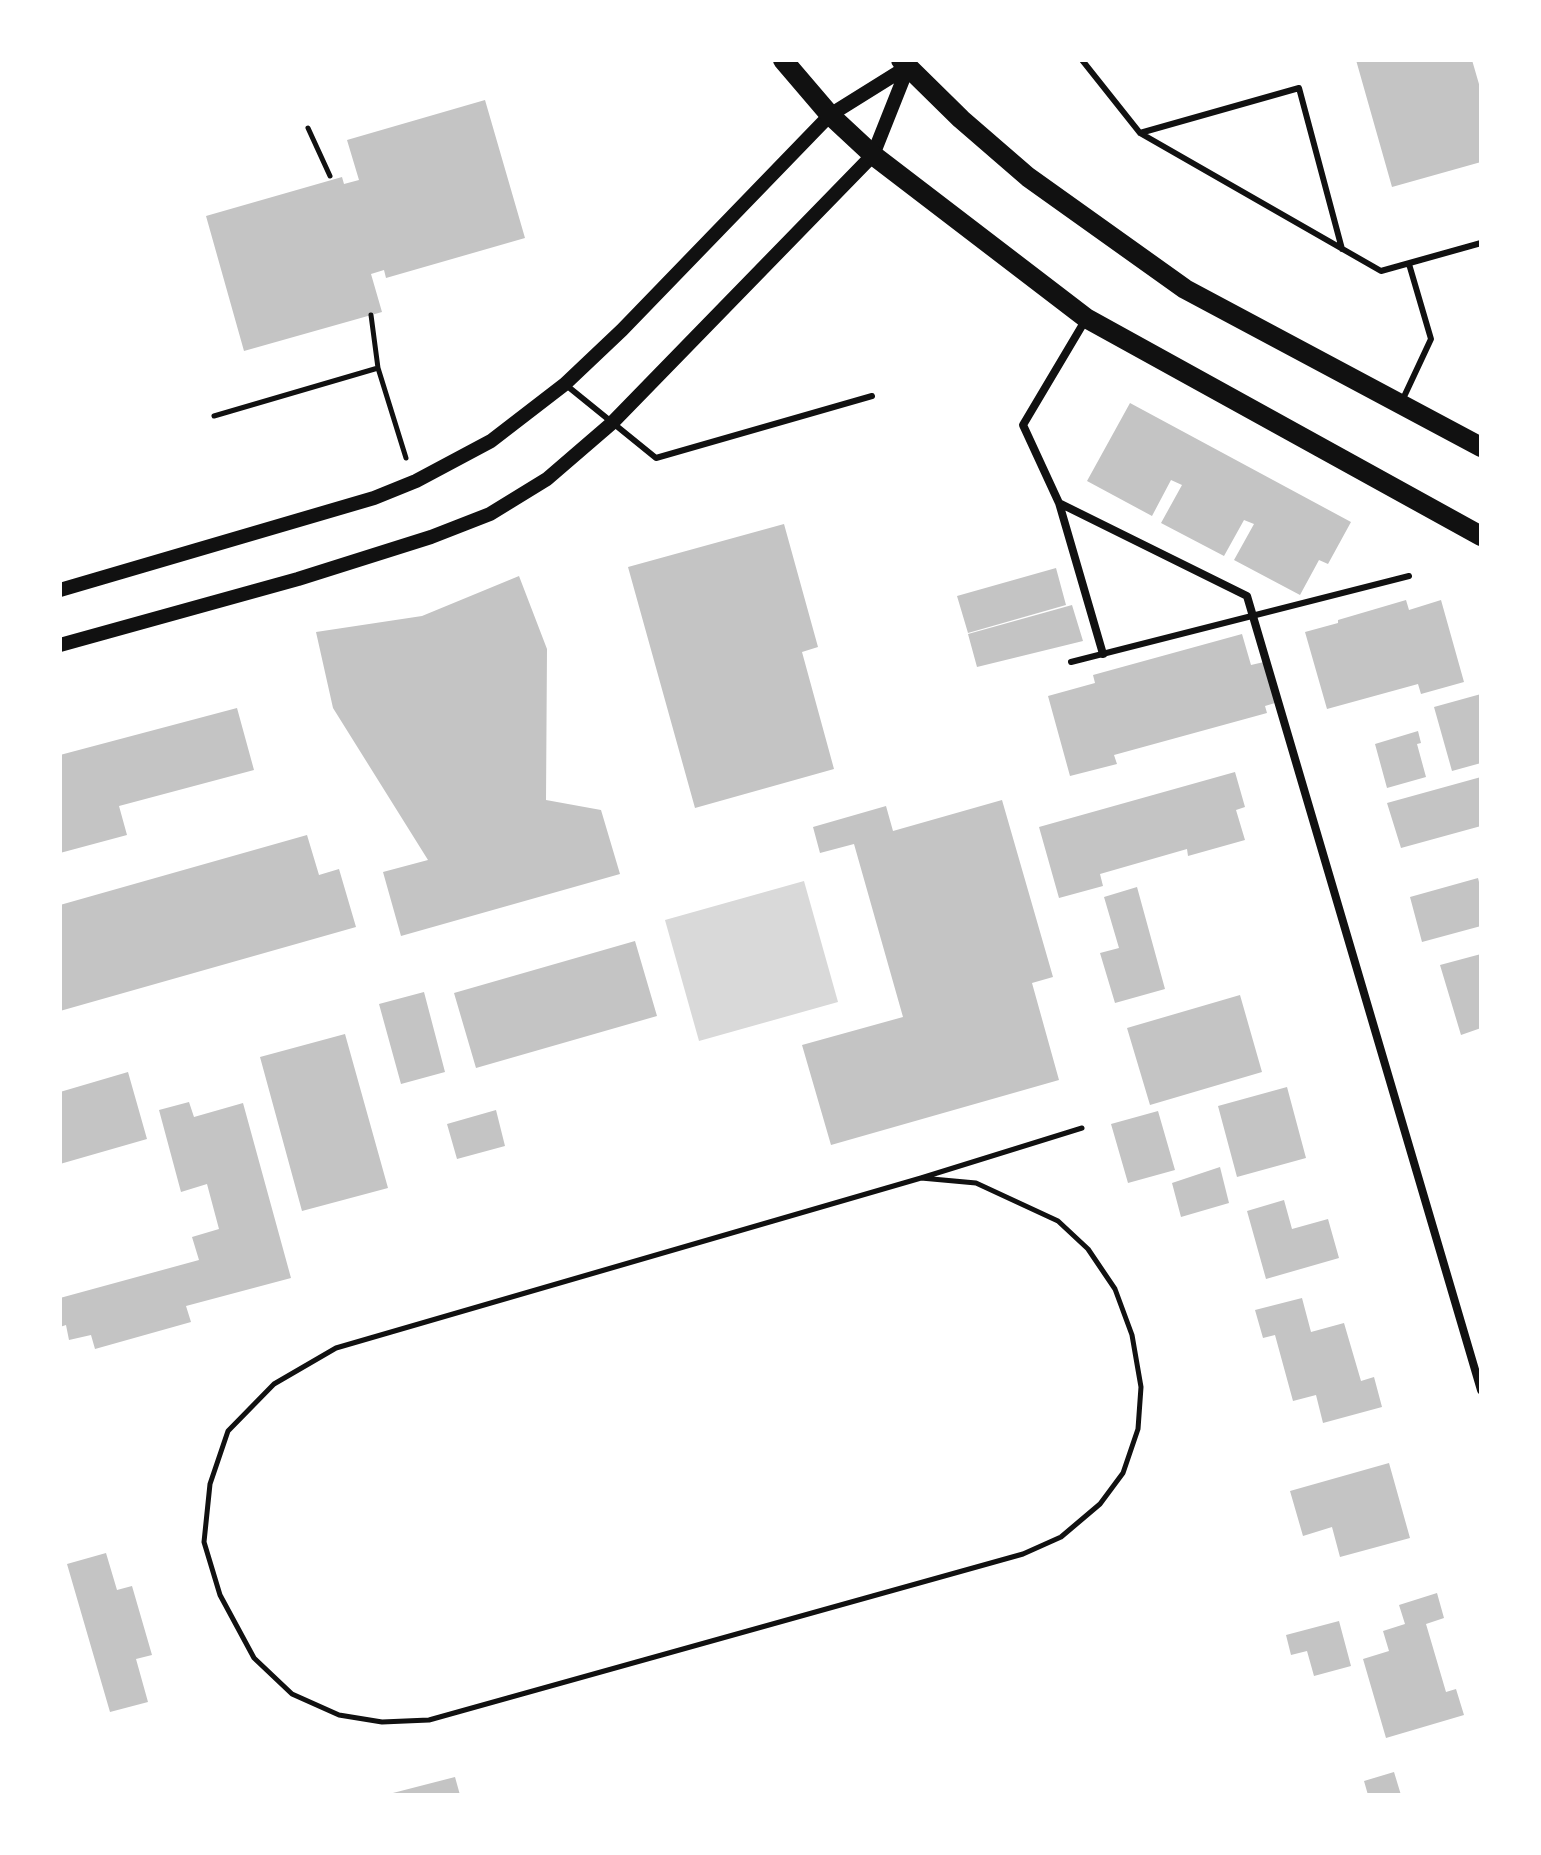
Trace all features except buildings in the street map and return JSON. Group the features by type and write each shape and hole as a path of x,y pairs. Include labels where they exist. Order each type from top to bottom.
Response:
{"main road":[{"path":"783,60 830,115 873,155 1086,318 1481,536"},
{"path":"908,62 961,119 1028,177 1185,289 1481,447"}],"street":[{"path":"60,590 374,498 416,481 491,441 565,384 622,330 830,115 908,62"},
{"path":"60,645 366,559 479,518 547,479 612,423 873,155 908,62"},
{"path":"1086,318 1023,425 1059,503 1103,654"},
{"path":"1059,503 1247,596 1481,1390"}],"lane":[{"path":"1082,60 1140,133 1381,271 1481,243"},
{"path":"1140,133 1299,88 1342,249"},
{"path":"1401,404 1431,339 1409,264"},
{"path":"565,384 656,458 872,396"},
{"path":"1071,662 1409,576"}],"path":[{"path":"308,128 330,176"},
{"path":"371,315 378,368 416,481"},
{"path":"214,416 378,368"},
{"path":"921,1178 976,1183 1058,1221 1088,1249 1115,1289 1132,1335 1141,1387 1138,1429 1123,1473 1100,1504 1061,1537 1023,1554 429,1720 382,1722 339,1715 292,1694 254,1658 220,1595 204,1542 210,1484 228,1431 274,1384 336,1348 921,1178 1082,1128"}],"shaded area":[{"path":"804,881 838,1002 699,1041 665,920"}]}
